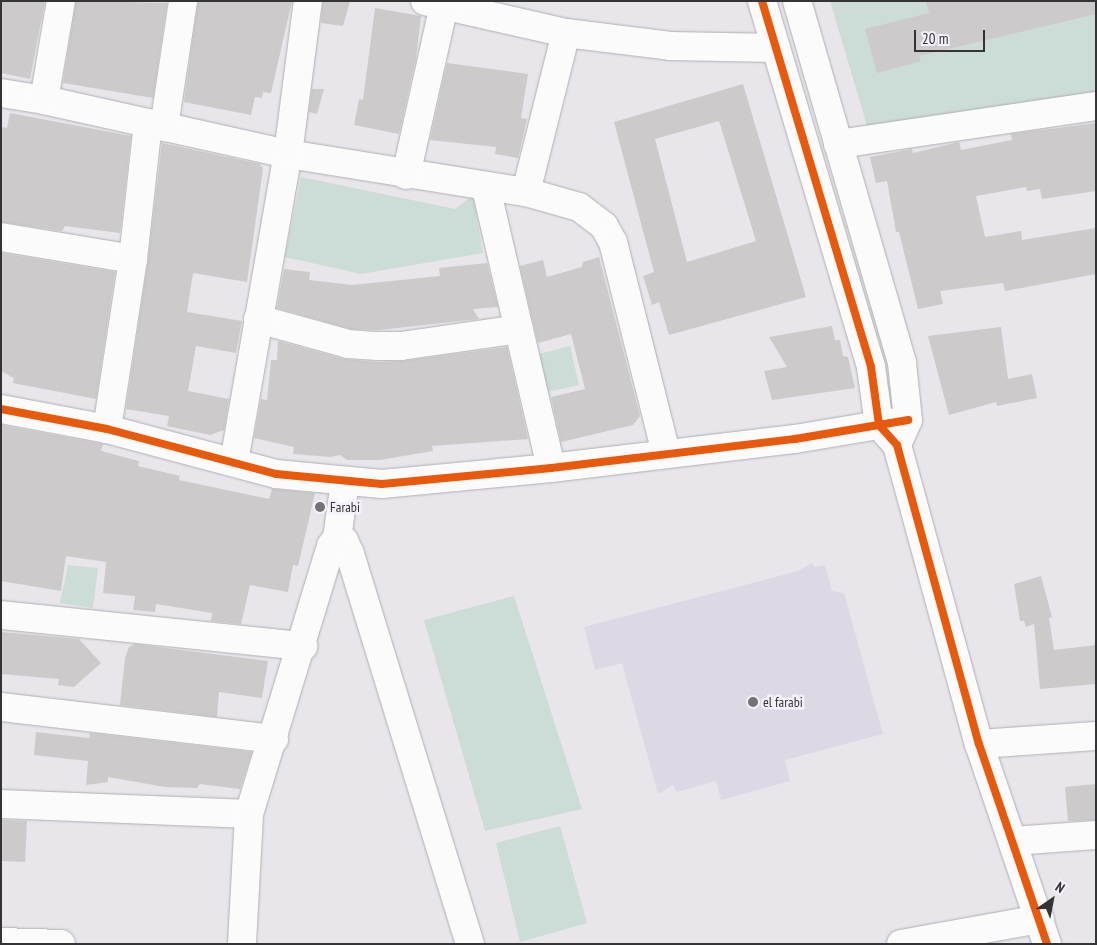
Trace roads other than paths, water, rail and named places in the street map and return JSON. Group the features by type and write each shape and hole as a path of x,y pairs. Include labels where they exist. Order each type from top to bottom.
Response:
{"street":[{"path":"44,100 61,1"},
{"path":"107,430 132,259 156,125 183,1"},
{"path":"234,462 288,154 308,1"},
{"path":"762,1 871,367 888,435 979,744 1044,932 901,944"},
{"path":"1,409 107,430 276,474 382,484 551,468 666,453 888,435 908,420 902,363 797,1"},
{"path":"406,175 434,3 566,33 670,46 776,48"},
{"path":"526,192 566,33"},
{"path":"1,93 44,100 288,154 486,188 526,192 579,206 604,226 613,242 666,453"},
{"path":"838,144 1096,106"},
{"path":"486,188 551,468"},
{"path":"1,237 132,259"},
{"path":"258,318 348,344 378,346 401,346 519,329"},
{"path":"242,944 249,814 302,646 328,553 337,538 345,482"},
{"path":"337,538 344,541 350,554 470,944"},
{"path":"1,616 302,646"},
{"path":"1,707 274,738"},
{"path":"979,744 1096,736"},
{"path":"1,804 249,814"},
{"path":"1013,841 1096,835"},
{"path":"1,942 61,944"}],"place":[{"name":"Farabi","path":"320,507"},
{"name":"el farabi","path":"753,702"}]}
